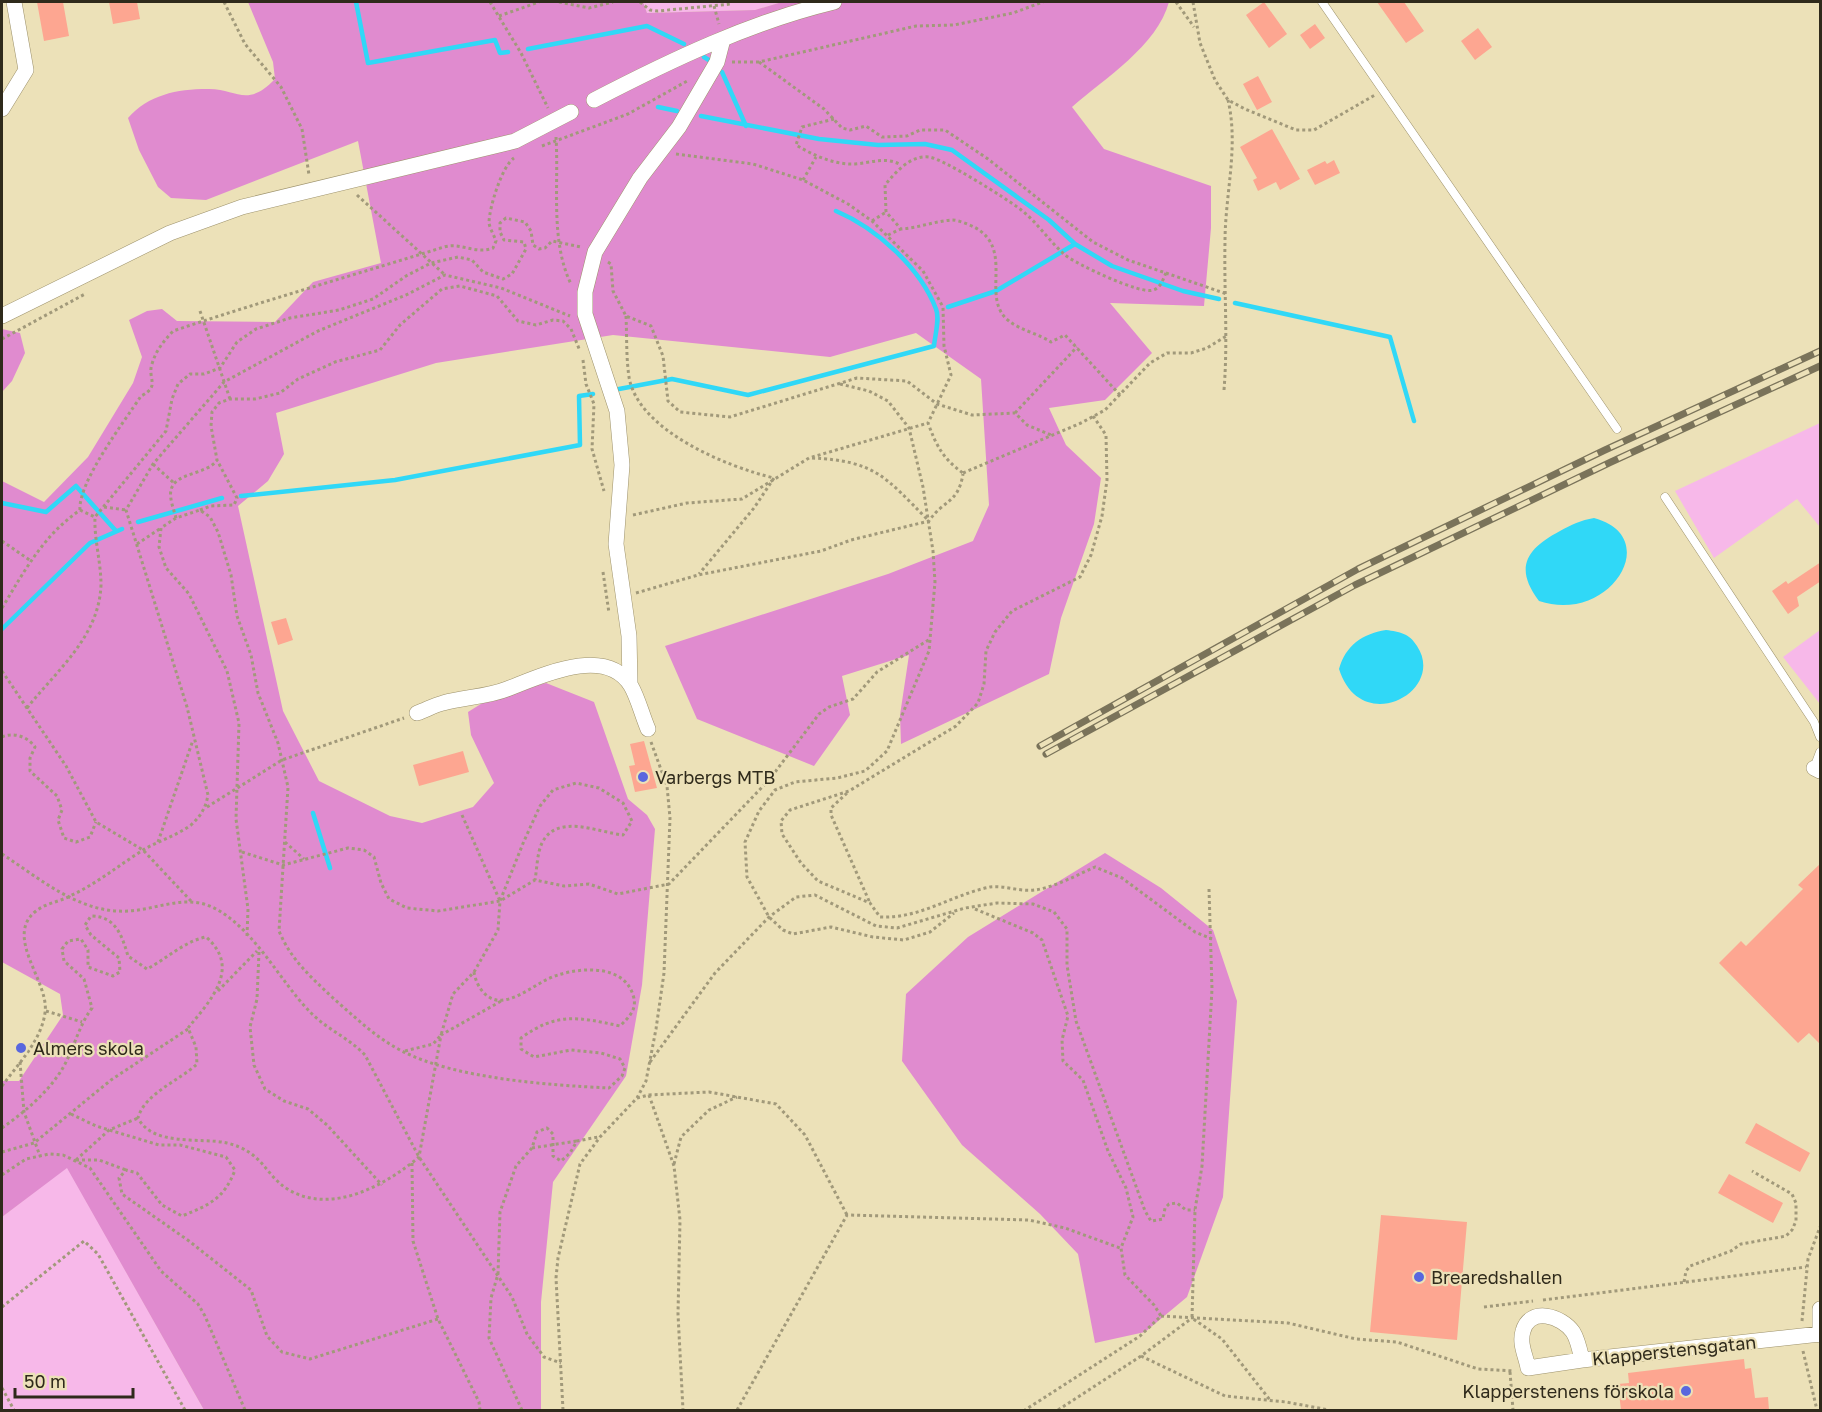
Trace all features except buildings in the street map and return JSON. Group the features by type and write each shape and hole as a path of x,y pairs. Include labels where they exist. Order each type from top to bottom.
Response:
{"street":[{"path":"2,109 26,70 14,2"},
{"path":"594,100 723,39 794,11 834,2"},
{"path":"648,729 630,684 629,636 616,544 622,465 617,411 585,314 585,292 595,252 640,178 679,127 717,62 723,39"},
{"path":"2,316 170,233 242,207 515,141 571,112"},
{"path":"417,713 442,703 505,690 537,676 580,666 601,666 613,670 630,684"},
{"path":"1820,1335 1821,1309"},
{"path":"1528,1368 1521,1345 1523,1330 1528,1322 1536,1317 1555,1318 1572,1331 1582,1360"},
{"name":"Klapperstensgatan","path":"1528,1368 1582,1360 1820,1335"}],"lane":[{"path":"1322,2 1617,429"},
{"path":"1665,497 1814,722 1821,737"},
{"path":"1817,769 1821,752"}],"path":[{"path":"224,2 245,44 281,87 302,129 311,192"},
{"path":"490,2 554,120 559,240 563,268 572,286"},
{"path":"499,16 539,2"},
{"path":"559,2 589,8 613,2"},
{"path":"640,2 650,10 658,11 731,4"},
{"path":"717,62 759,62 916,26 954,25 1004,15 1043,2"},
{"path":"1176,2 1196,28"},
{"path":"1193,2 1196,28 1215,80 1228,99 1233,122 1225,241 1228,335 1224,390"},
{"path":"759,62 834,119 842,128 849,130 867,126 882,137 907,136 920,130 945,130 988,159 1093,242 1128,260 1227,294"},
{"path":"538,147 628,114 693,78"},
{"path":"1228,99 1296,130 1314,130 1384,90"},
{"path":"834,119 802,128 796,145 816,157 853,164 879,160 895,161 901,165"},
{"path":"660,152 753,164 803,180 848,204 872,221 923,271 943,307 944,346 951,375 928,423 937,449 949,464 963,473"},
{"path":"80,510 79,500 86,483 141,396 150,392 153,386 151,366 159,347 173,331 321,283 422,256 447,246 482,252 493,248 496,241 489,224 492,205 502,175 510,160 519,155"},
{"path":"901,229 886,212 885,185 901,165 928,156 946,162 1020,209 1067,256 1139,290 1151,291 1159,287 1166,273"},
{"path":"803,180 816,157"},
{"path":"346,183 367,207 445,275 501,288 567,316 585,314"},
{"path":"872,221 886,212"},
{"path":"27,708 88,634 99,608 101,584 99,546 94,533 95,517 166,431 172,399 178,384 190,374 204,374 219,368 237,342 256,329 290,318 339,310 373,299 406,276 431,263 458,257 472,260 492,278 502,279 512,273 526,249 524,242 504,240 500,232 500,223 506,218 525,222 531,231 532,245 539,249 545,248 552,241 559,240 595,252 611,264 613,291 626,316 630,380 645,408 682,442 741,470 774,478"},
{"path":"888,235 901,229 953,220 972,226 987,235 998,261 998,305 1009,321 1051,342 1065,335 1120,394"},
{"path":"206,808 208,795 194,738 126,510 153,464 224,382 318,331 405,296 445,275"},
{"path":"137,544 175,516 211,506 234,506 237,498 217,460 212,441 212,412 219,403 230,399 255,399 280,393 298,380 335,362 380,350 428,299 442,289 460,286 497,296 518,321 536,325 553,320 563,321 571,329 583,358 592,400"},
{"path":"201,311 230,399"},
{"path":"626,316 651,326 663,356 668,401 681,412 730,417 857,378 907,381 937,404 972,416 1015,413 1077,346"},
{"path":"963,473 1105,410 1150,363 1167,353 1191,353 1208,348 1228,335"},
{"path":"839,384 869,391 888,401 909,428 929,521 935,582 929,651 888,751 865,771 837,778 795,782 775,790 759,811 745,842 747,877 769,917 783,930 793,934 831,927 873,937 904,939 930,932 954,913"},
{"path":"1015,413 1027,425 1051,435"},
{"path":"1093,416 1106,435 1107,480 1102,516 1091,555 1080,577 1012,611 995,632 986,651 984,684 978,703 956,726 849,791 831,808 831,815 870,903 880,917 900,918 993,887 1036,890 1095,867 1122,878 1195,932 1212,939"},
{"path":"618,518 687,503 742,499 809,458 928,423"},
{"path":"809,458 848,460 884,476 929,521"},
{"path":"175,516 170,492 174,484 212,467 217,460"},
{"path":"153,464 174,484"},
{"path":"623,597 698,575 821,550 851,540 929,521 957,495 963,473"},
{"path":"698,575 754,508 774,478"},
{"path":"105,507 126,510"},
{"path":"80,510 95,517"},
{"path":"2,608 30,561 62,521 80,510"},
{"path":"200,510 210,518 218,532 231,575 237,616 251,655 258,693 282,760 288,787 279,931 288,952 362,1024 403,1052 436,1063 539,1084 609,1088 622,1076 625,1068 620,1059 571,1050 534,1057 521,1049 521,1038 538,1026 561,1017 620,1026 632,1014 635,1000 631,987 617,974 593,969 558,975 503,1000 441,1035 433,1044 403,1052"},
{"path":"161,528 159,547 166,568 189,594 227,671 239,723 236,819 248,909 247,936"},
{"path":"2,541 30,561"},
{"path":"242,852 283,865 348,848 364,850 374,857 381,883 389,899 407,908 438,911 500,902 535,880 564,886 589,884 618,894 669,884 769,780 819,714 829,707 853,699 860,694 877,672 930,639"},
{"path":"2,671 66,766 96,822 144,850 191,901 223,914 247,936 310,1013 355,1045 365,1055 419,1157 498,1274 537,1349 552,1361 561,1363"},
{"path":"2,1086 42,1028 46,1011 45,999 30,962 25,933 28,921 35,912 68,897 124,865 144,850 191,825 206,808 282,760 417,713"},
{"path":"563,1410 556,1278 558,1258 580,1164 600,1137 638,1098 646,1081 664,974 670,818 667,786 648,729"},
{"path":"2,736 9,734 29,739 35,747 30,758 30,771 57,795 62,810 58,820 64,838 76,842 90,837 96,822"},
{"path":"158,843 194,738"},
{"path":"188,1028 196,1047 197,1064 149,1100 140,1110 138,1118 142,1126 155,1134 177,1139 228,1143 250,1152 288,1190 315,1199 340,1198 381,1185 419,1157 441,1035 453,994 474,972 498,930 500,902 540,806 554,790 576,783 599,788 623,803 632,821 622,835 597,832 572,824 554,830 542,843 535,880"},
{"path":"849,791 790,810 781,821 782,834 801,863 818,880 870,903"},
{"path":"462,815 500,902"},
{"path":"284,841 304,859"},
{"path":"2,854 68,897 89,906 126,912 191,901"},
{"path":"1192,1318 1196,1210 1203,1155 1212,989 1209,889"},
{"path":"650,1062 715,974 769,917 796,897 815,895 876,926 897,928 965,908 997,903 1033,904 1054,912 1067,929 1067,965 1076,1021 1145,1211 1151,1221 1163,1219 1165,1208 1170,1204 1177,1203 1186,1210 1196,1210"},
{"path":"974,908 1033,933 1042,940 1068,1016 1062,1040 1063,1061 1083,1080 1108,1151 1126,1188 1133,1217 1120,1248 1125,1275 1154,1305 1161,1316"},
{"path":"2,1128 24,1112 60,1073 82,1022 92,1008 84,979 64,961 62,949 68,941 81,939 88,950 88,967 113,976 120,972 119,958 91,935 85,925 91,916 102,916 120,930 128,957 147,969 166,960 196,939 206,937 218,947 222,961 216,993"},
{"path":"2,1152 34,1143 111,1080 188,1028 216,993 259,950"},
{"path":"259,950 257,999 250,1027 254,1065 265,1089 284,1101 308,1109 327,1125 381,1185"},
{"path":"474,972 476,984 487,996 503,1000"},
{"path":"46,1011 82,1022"},
{"path":"20,1062 24,1112 40,1156"},
{"path":"638,1098 649,1095 709,1092 776,1104 805,1135 846,1215"},
{"path":"649,1095 674,1166 680,1220 678,1314 683,1410"},
{"path":"674,1166 681,1137 709,1110 738,1097"},
{"path":"71,1114 108,1130 159,1145 180,1145 226,1157 235,1170 227,1190 202,1208 182,1216 162,1205 137,1173 99,1160 76,1160"},
{"path":"76,1160 108,1130 138,1118"},
{"path":"522,1410 489,1338 491,1298 498,1274 500,1212 516,1166 532,1148 537,1132 547,1128 553,1134 553,1156 561,1161 570,1153 576,1141"},
{"path":"532,1148 600,1137"},
{"path":"2,1175 26,1159 40,1156 63,1155 90,1168 102,1182 161,1271 198,1304 206,1316 245,1410"},
{"path":"412,1162 412,1241 438,1319 479,1402 480,1410"},
{"path":"126,1170 119,1178 122,1194 189,1241 251,1290 267,1336 282,1352 310,1359 438,1319"},
{"path":"1684,1282 1686,1271 1690,1266 1731,1251 1741,1244 1786,1236 1792,1230 1796,1221 1796,1203 1792,1194 1752,1170"},
{"path":"846,1215 1029,1220 1065,1228 1120,1248"},
{"path":"737,1410 846,1215"},
{"path":"2,1307 84,1241 98,1254 185,1410"},
{"path":"1484,1307 1806,1267"},
{"path":"1025,1410 1140,1336 1161,1316 1288,1323 1356,1339 1397,1342 1478,1369 1510,1371 1528,1368"},
{"path":"1058,1410 1141,1356 1192,1318"},
{"path":"1192,1318 1222,1339 1270,1400"},
{"path":"1141,1356 1225,1396 1270,1400 1329,1410"},
{"path":"1510,1371 1513,1410"},
{"path":"2,1388 14,1410"}],"shaded area":[{"path":"248,2 643,2 647,13 755,10 782,2 1169,2 1163,18 1142,47 1072,107 1104,149 1211,186 1211,228 1204,306 1110,303 1152,353 1105,400 1049,408 1066,445 1101,478 1094,524 1061,618 1049,674 901,744 900,715 909,655 842,676 850,715 814,766 697,719 665,646 888,574 973,541 989,505 981,379 916,333 830,357 613,335 436,363 276,413 284,454 268,481 238,506 283,711 319,781 390,816 422,823 473,807 494,783 471,735 468,712 492,697 546,683 594,702 628,799 647,815 655,829 642,985 626,1076 553,1182 541,1302 541,1410 204,1410 67,1168 2,1217 2,1081 19,1081 63,1015 60,994 2,962 2,481 44,502 88,457 133,383 142,357 129,320 147,311 162,309 177,321 275,322 313,282 381,263 358,141 206,200 171,198 158,187 139,150 128,118 154,99 174,92 196,89 249,95 265,88 275,79 273,62"},
{"path":"643,2 782,2 755,10 647,13"},
{"path":"2,329 20,333 25,353 12,381 2,392"},
{"path":"1820,423 1820,527 1797,499 1714,558 1675,491"},
{"path":"1820,630 1820,704 1783,657"},
{"path":"1105,853 1161,888 1213,930 1237,1001 1223,1197 1187,1297 1145,1332 1095,1343 1078,1254 1040,1214 962,1145 902,1061 906,994 968,937"},
{"path":"67,1167 204,1410 2,1410 2,1217"}],"water":[{"path":"1594,518 1615,528 1625,542 1626,559 1619,576 1606,590 1587,601 1564,605 1539,601 1527,579 1527,560 1532,552 1560,531"},
{"path":"1386,630 1411,638 1417,646 1423,663 1421,678 1411,691 1398,700 1381,704 1365,701 1350,690 1339,669 1346,653 1356,642 1370,634"}],"waterway":[{"path":"356,2 368,63 495,40 500,53 508,52"},
{"path":"528,49 647,26 684,44"},
{"path":"704,57 712,62"},
{"path":"722,72 746,126"},
{"path":"658,107 677,111"},
{"path":"701,116 819,139 878,145 925,144 952,150 1049,220 1075,244 1112,266 1183,291 1219,299"},
{"path":"619,389 672,379 748,395 934,346 937,313 929,293 919,278 881,238 836,211"},
{"path":"948,307 996,291 1075,244"},
{"path":"1235,303 1390,337 1414,421"},
{"path":"241,496 395,480 580,445 579,396 593,394"},
{"path":"2,503 46,512 76,486 116,531"},
{"path":"138,522 222,498"},
{"path":"2,629 90,543 122,529"},
{"path":"313,813 330,868"}],"railway":[{"path":"1040,746 1358,569 1605,450 1820,351"},
{"path":"1046,754 1355,585 1611,462 1820,366"}],"place":[{"name":"Varbergs MTB","path":"643,777"},
{"name":"Almers skola","path":"21,1048"},
{"name":"Brearedshallen","path":"1419,1277"},
{"name":"Klapperstenens förskola","path":"1686,1391"}]}
